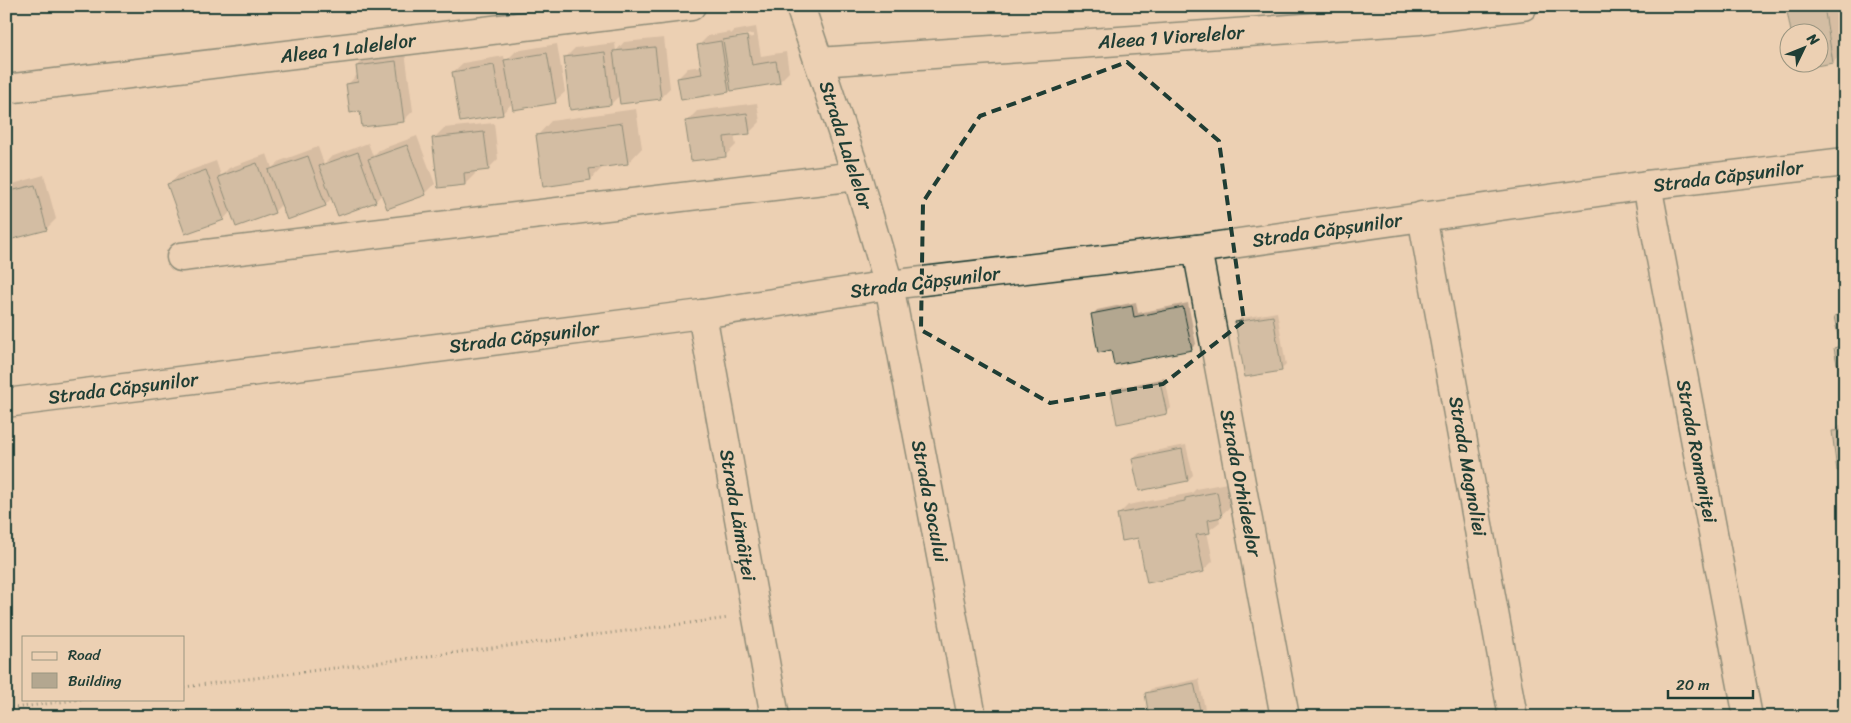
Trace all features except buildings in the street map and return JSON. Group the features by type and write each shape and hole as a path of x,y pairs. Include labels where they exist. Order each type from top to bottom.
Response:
{"street":[{"name":"Aleea 1 Lalelelor","path":"6,89 690,6"},
{"name":"Strada Lalelelor","path":"800,6 857,176 889,285"},
{"name":"Aleea 1 Viorelelor","path":"819,62 1420,20 1523,6"},
{"name":"Strada Căpșunilor","path":"6,403 702,314 889,285 1197,249 1647,185 1845,162"},
{"path":"182,257 857,176"},
{"name":"Strada Romaniței","path":"1647,185 1748,717"},
{"name":"Strada Magnoliei","path":"1422,216 1513,717"},
{"name":"Strada Orhideelor","path":"1197,249 1285,717"},
{"name":"Strada Socului","path":"889,285 972,717"},
{"name":"Strada Lămâiței","path":"702,314 775,717"}],"path":[{"path":"185,687 756,615"},
{"path":"6,709 75,700"}],"highlighted area":[{"path":"1127,62 1219,141 1244,321 1163,384 1050,403 921,330 923,202 980,116"}]}
